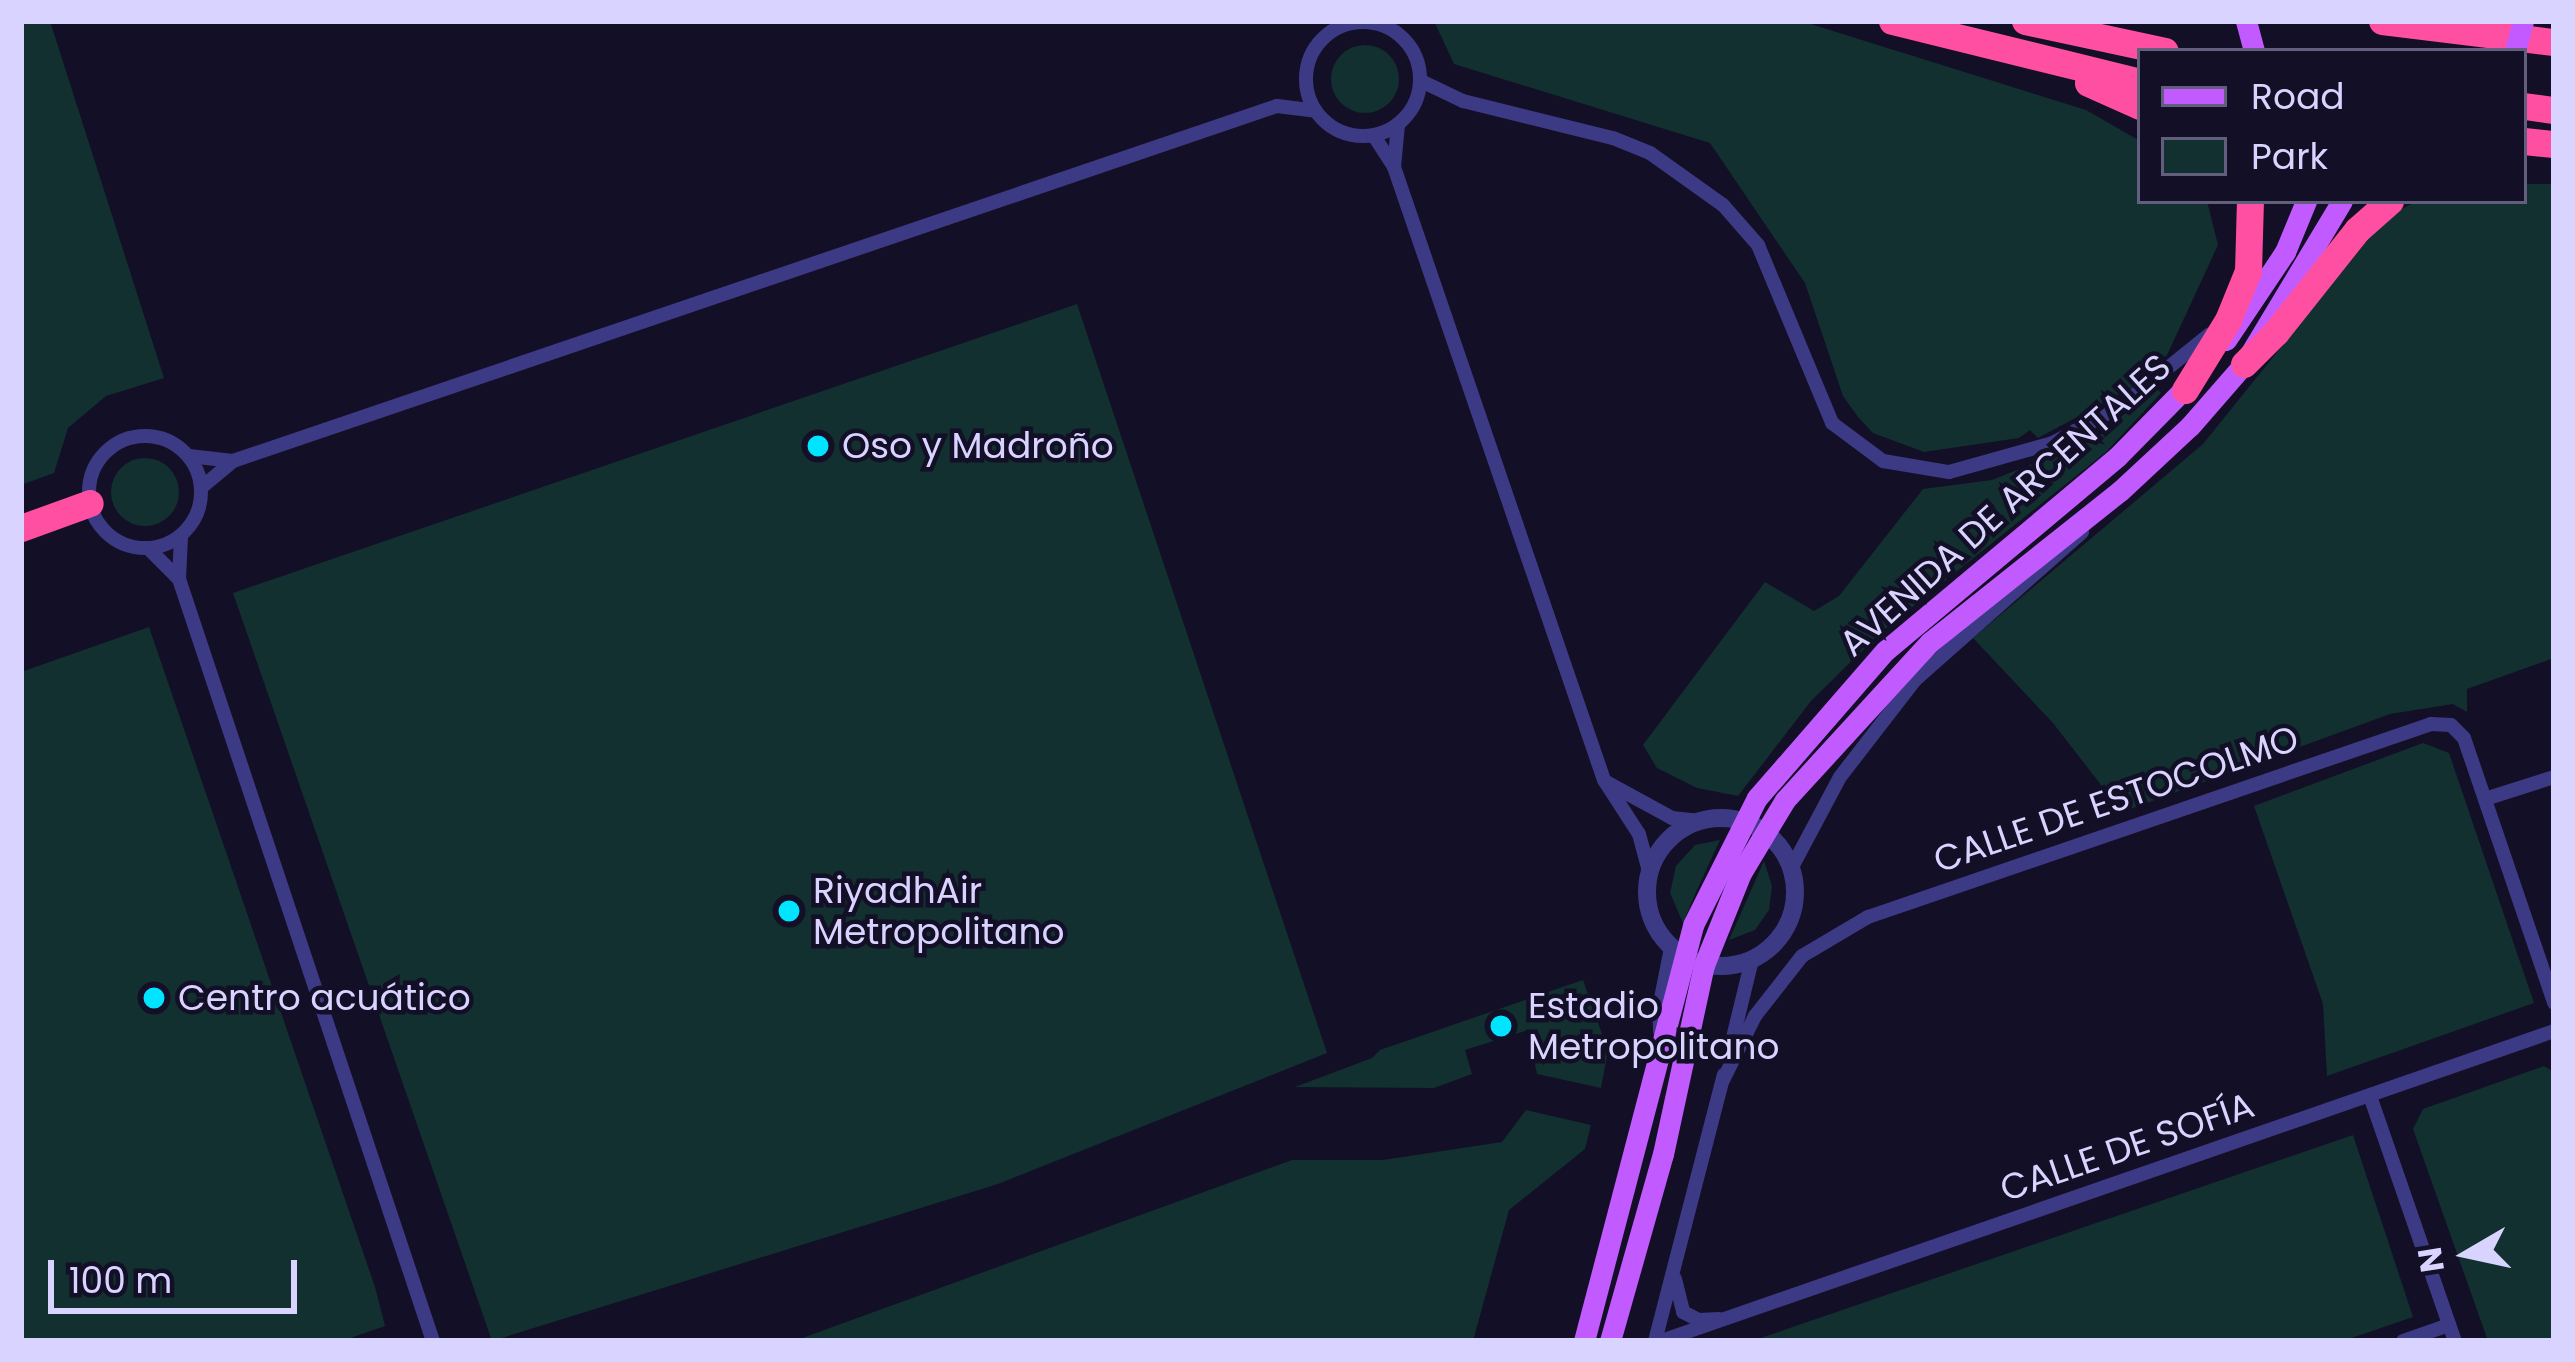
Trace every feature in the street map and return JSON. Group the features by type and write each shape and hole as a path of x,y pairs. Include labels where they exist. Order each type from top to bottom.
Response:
{"highway":[{"path":"1892,21 2137,81"},
{"path":"2025,21 2151,48"},
{"path":"2382,21 2554,42"},
{"path":"2018,54 2137,105"},
{"path":"2185,390 2228,320 2252,251 2251,204"},
{"path":"2244,364 2276,332 2357,230 2387,204"},
{"path":"21,528 90,503"}],"main road":[{"name":"AVENIDA DE ARCENTALES","path":"1755,828 1930,642 2120,490 2190,425 2244,364 2340,204"},
{"name":"AVENIDA DE ARCENTALES","path":"1584,1341 1687,957 1741,874 1781,769 1886,651 2117,457 2185,390 2256,301 2303,205"},
{"name":"AVENIDA DE ARCENTALES","path":"1610,1341 1664,1154 1687,957"}],"street":[{"path":"233,461 189,456 158,437 122,441 95,466 90,503 105,532 133,548 149,549 181,537 193,523 202,488 233,461 1284,104 1316,111 1341,132 1374,136 1398,125 1410,113 1420,81 1412,48 1400,35 1368,22 1334,29 1311,56 1306,73 1284,104"},
{"path":"1306,73 1316,111"},
{"path":"1420,81 1463,101 1613,138 1684,174 1723,206 1758,245 1832,423 1857,446 1914,470 1948,472 2009,459 2090,426 2146,389 2228,320"},
{"path":"1394,167 1398,125"},
{"path":"1374,136 1394,167 1604,780 1639,834 1649,872 1650,916 1687,957 1752,960 1789,922 1794,886 1791,868 1755,828 1672,818 1604,780"},
{"path":"189,456 202,488"},
{"name":"AVENIDA DE ARCENTALES","path":"1791,868 1840,778 1915,680 2001,599 2059,557 2120,490"},
{"path":"181,537 179,579 433,1341"},
{"path":"149,549 179,579"},
{"name":"CALLE DE ESTOCOLMO","path":"1723,1081 1755,1016 1802,956 1868,917 2425,725 2451,725 2464,738 2485,799"},
{"path":"2554,777 2485,799 2554,1003"},
{"path":"1649,872 1668,840 1700,821"},
{"name":"CALLE DE ESTOCOLMO","path":"1658,1341 1752,960"},
{"name":"CALLE DE SOFÍA","path":"1658,1341 1702,1331 1719,1319 2554,1031"},
{"path":"2371,1096 2455,1341"},
{"path":"1676,1260 1675,1294 1683,1312 1699,1320 1719,1319"},
{"path":"2403,1341 2449,1325"}],"green space":[{"path":"21,21 50,21 164,378 106,396 68,428 54,473 21,485"},
{"path":"1434,21 1801,21 2086,110 2137,139 2137,204 2208,204 2218,245 2167,355 2133,387 2038,438 2030,430 2019,438 1924,452 1873,433 1843,396 1805,283 1710,143 1454,64"},
{"path":"1365,45 1389,55 1399,79 1389,103 1365,113 1341,103 1331,79 1341,55"},
{"path":"2527,184 2554,184 2554,658 2467,689 2467,712 2453,704 2390,714 2122,812 2053,723 1973,638 2203,444 2386,217 2411,204 2527,204"},
{"name":"RiyadhAir Metropolitano","path":"1077,304 1327,1053 998,1184 492,1341 233,593"},
{"path":"2156,387 2161,393 2106,452 1881,632 1811,701 1738,796 1697,788 1657,768 1643,745 1765,582 1814,611 1839,596 1923,489 1992,480 2050,457 2100,435"},
{"path":"145,458 169,468 179,492 169,516 145,526 121,516 111,492 121,468"},
{"name":"Centro acuático","path":"149,627 375,1287 385,1326 342,1341 21,1341 21,672"},
{"path":"2423,743 2449,753 2534,1003 2327,1076 2323,1004 2254,806"},
{"path":"1720,840 1683,923 1670,893 1676,866 1695,845"},
{"path":"1764,861 1772,886 1769,910 1755,930 1729,940"},
{"path":"1583,980 1608,1051 1601,1088 1537,1074 1528,1030 1465,1050 1472,1074 1434,1088 1295,1087 1372,1058 1380,1050"},
{"path":"2544,1066 2554,1072 2554,1341 2488,1341 2413,1129 2423,1109"},
{"path":"1526,1110 1591,1125 1585,1149 1509,1210 1473,1341 794,1341 1292,1160 1383,1160 1502,1142"},
{"path":"2353,1135 2413,1317 2343,1341 1752,1341"}],"place":[{"name":"Oso y Madroño","path":"818,446"},
{"name":"RiyadhAir Metropolitano","path":"789,911"},
{"name":"Centro acuático","path":"154,998"},
{"name":"Estadio Metropolitano","path":"1501,1026"}]}
